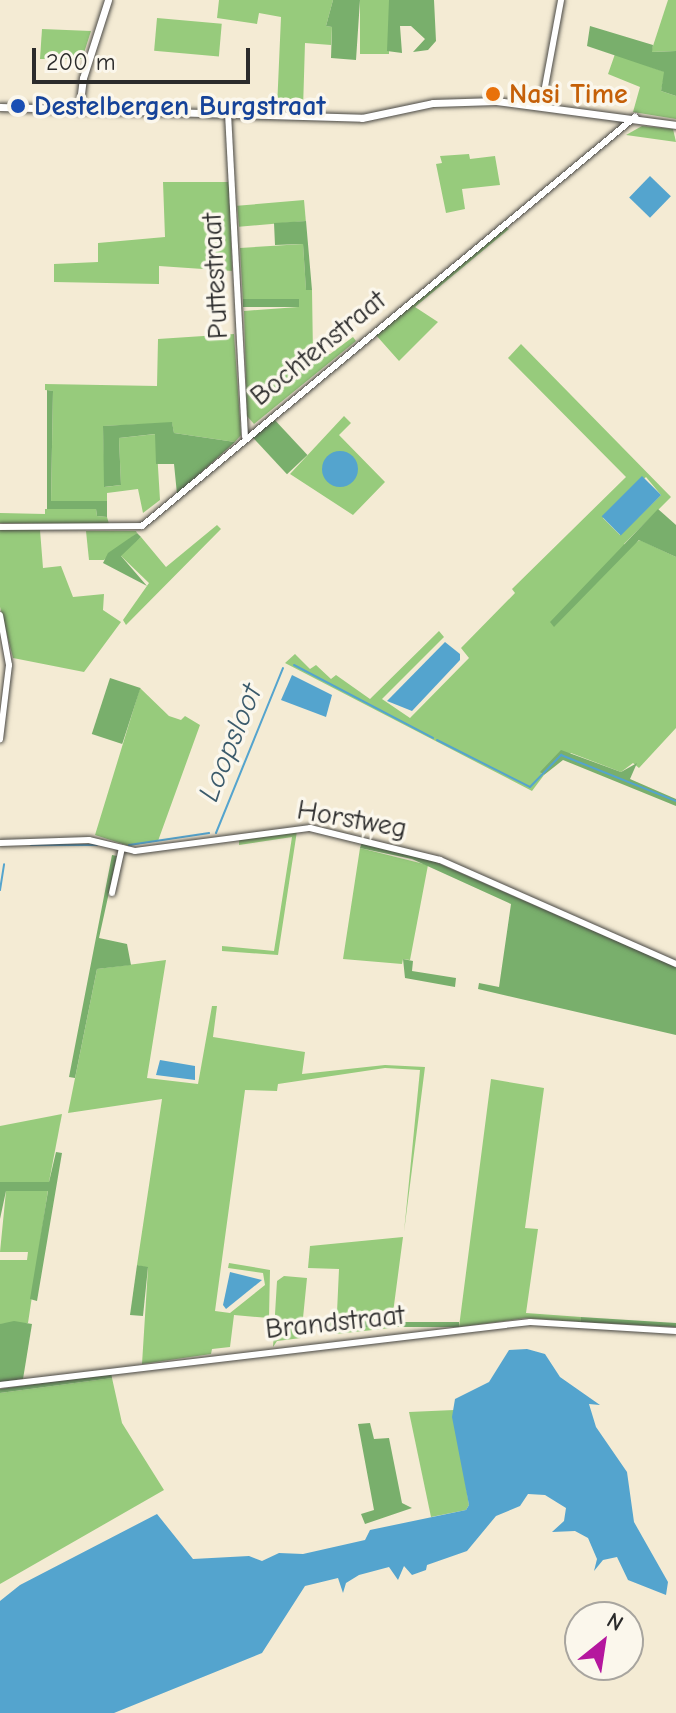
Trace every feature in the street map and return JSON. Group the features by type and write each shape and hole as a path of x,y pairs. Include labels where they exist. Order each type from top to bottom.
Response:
{"street":[{"path":"79,110 83,78 108,0"},
{"path":"542,103 561,0"},
{"path":"0,107 362,118 445,101 542,103 676,125"},
{"name":"Puttestraat","path":"228,113 245,437"},
{"name":"Bochtenstraat","path":"0,527 142,526 245,437 635,117"},
{"path":"0,615 9,665 0,739"},
{"name":"Horstweg","path":"0,843 89,840 122,848 310,828 440,860 676,964"},
{"path":"112,893 122,848"},
{"name":"Brandstraat","path":"0,1385 530,1322 676,1331"}],"green space":[{"path":"219,0 333,0 326,26 332,27 331,45 305,43 303,109 277,108 281,17 259,13 257,24 217,18"},
{"path":"333,0 360,0 356,60 331,58 332,27 326,26"},
{"path":"360,0 389,0 389,54 360,54"},
{"path":"389,0 434,0 436,41 428,50 413,52 425,39 411,26 400,26 402,53 387,51"},
{"path":"668,0 676,0 676,51 651,52"},
{"path":"157,18 222,24 219,57 154,51"},
{"path":"590,26 653,45 652,52 676,51 676,96 661,91 664,72 587,46"},
{"path":"42,29 91,31 82,59 40,59"},
{"path":"615,54 665,72 661,91 676,96 676,119 633,112 640,87 608,74"},
{"path":"642,126 673,129 676,142 626,135"},
{"path":"469,154 470,159 495,156 500,185 462,189 465,209 446,213 436,164 442,163 440,156"},
{"path":"163,182 229,182 232,271 159,266 159,284 54,282 54,264 98,262 98,243 165,237"},
{"path":"304,200 306,221 239,227 237,206"},
{"path":"306,221 312,290 306,290 303,244 275,245 274,223"},
{"path":"505,227 509,229 415,307 438,322 399,361 375,334"},
{"path":"303,244 306,289 312,290 313,355 330,354 353,337 356,341 254,424 247,416 244,311 298,307 299,300 243,302 240,248"},
{"path":"243,299 299,299 299,307 243,307"},
{"path":"234,334 241,435 235,442 174,433 172,423 103,426 105,487 121,485 119,438 156,434 160,500 143,513 138,489 107,493 107,501 51,502 53,391 45,390 45,384 157,386 158,339"},
{"path":"521,344 671,497 624,544 627,548 640,540 676,557 676,728 639,768 633,763 621,772 571,753 541,773 544,775 532,791 285,663 295,654 310,669 316,665 331,679 336,675 370,699 439,631 444,637 382,699 410,718 469,658 461,648 515,593 512,589 626,477 508,358","holes":["646,477 661,495 620,535 603,518"]},
{"path":"47,390 53,391 51,501 107,501 107,517 97,516 96,509 47,509"},
{"path":"344,416 351,423 339,435 385,482 353,515 290,474"},
{"path":"272,417 307,455 287,474 252,436"},
{"path":"172,422 174,433 235,442 177,494 174,464 156,464 155,434 119,438 121,485 104,487 103,426"},
{"path":"45,509 96,509 97,516 107,517 109,524 0,523 0,513 45,514"},
{"path":"658,509 676,525 676,557 639,540 554,627 550,622"},
{"path":"217,525 221,529 126,625 123,620 149,583 120,555 141,537 166,567"},
{"path":"0,529 40,530 43,568 61,566 73,597 104,594 103,610 121,622 84,672 13,658 0,607"},
{"path":"86,531 137,533 104,560 89,560"},
{"path":"137,533 141,537 121,556 147,586 103,563 108,553"},
{"path":"110,678 140,688 122,744 92,734"},
{"path":"140,688 169,716 181,720 185,716 200,725 158,841 129,846 95,835"},
{"path":"561,750 621,772 637,763 630,779 676,799 676,806 563,760 544,775 540,772"},
{"path":"297,831 278,955 222,951 222,946 274,951 292,837 239,845 239,839"},
{"path":"362,842 431,860 676,967 676,1035 478,989 479,983 499,987 511,904 412,859 360,848"},
{"path":"360,848 428,865 410,960 403,959 402,964 343,959"},
{"path":"112,855 117,856 99,938 127,944 131,965 97,969 75,1078 69,1077"},
{"path":"403,959 413,961 412,971 456,978 455,987 405,978"},
{"path":"166,960 147,1078 198,1084 212,1006 217,1006 213,1037 305,1052 302,1074 385,1065 425,1067 404,1232 420,1070 385,1068 278,1084 277,1091 245,1090 215,1311 230,1313 265,1285 263,1273 228,1268 229,1263 270,1270 269,1318 234,1315 230,1347 212,1349 211,1354 142,1364 148,1268 137,1265 162,1099 68,1113 97,969"},
{"path":"491,1079 544,1088 525,1228 538,1229 526,1313 581,1317 581,1322 526,1318 459,1327"},
{"path":"62,1114 49,1182 0,1182 0,1126"},
{"path":"56,1152 62,1153 37,1301 30,1299 48,1191 6,1191 0,1219 0,1182 49,1182"},
{"path":"48,1190 28,1323 0,1324 0,1260 27,1260 28,1252 0,1252 6,1191"},
{"path":"403,1237 391,1328 336,1334 339,1269 308,1268 310,1246"},
{"path":"137,1265 148,1267 143,1316 130,1315"},
{"path":"284,1276 307,1278 301,1338 277,1341 273,1347 277,1281"},
{"path":"581,1317 676,1323 676,1327 581,1322"},
{"path":"14,1321 32,1324 23,1379 0,1382 0,1324"},
{"path":"276,1322 459,1322 459,1327 276,1327"},
{"path":"111,1373 112,1378 0,1393 0,1389"},
{"path":"112,1378 122,1423 164,1490 0,1584 0,1393"},
{"path":"454,1410 469,1505 466,1510 431,1517 409,1412"},
{"path":"370,1423 374,1439 389,1438 402,1503 412,1508 365,1524 361,1514 374,1510 358,1424"}],"water":[{"path":"650,176 671,196 650,218 629,198"},
{"path":"340,451 352,457 358,469 352,481 340,487 328,481 322,469 328,457"},
{"path":"642,476 661,495 621,535 602,516"},
{"path":"445,642 460,654 460,660 412,711 387,701"},
{"path":"292,675 332,695 326,717 281,700"},
{"path":"160,1060 195,1066 195,1080 156,1075"},
{"path":"230,1272 262,1280 226,1309 223,1305"},
{"path":"527,1349 545,1354 560,1377 600,1405 589,1404 596,1427 627,1472 634,1522 668,1582 666,1595 628,1580 617,1557 603,1560 594,1571 597,1559 588,1538 575,1531 552,1532 564,1521 566,1508 545,1495 528,1494 520,1506 496,1516 467,1551 427,1565 426,1570 412,1575 404,1566 398,1580 389,1567 359,1575 346,1583 343,1593 338,1578 305,1586 262,1653 114,1713 0,1713 0,1601 20,1585 157,1514 193,1559 249,1556 262,1561 279,1553 303,1554 365,1540 370,1530 466,1510 469,1505 452,1417 455,1399 489,1382 509,1350"}],"waterway":[{"name":"Loopsloot","path":"294,665 433,738"},
{"name":"Loopsloot","path":"216,833 283,668"},
{"name":"Loopsloot","path":"437,740 530,787 561,755 676,801"},
{"name":"Loopsloot","path":"129,845 209,833"},
{"name":"Loopsloot","path":"31,845 97,845"},
{"path":"0,890 4,864"}],"place":[{"name":"Nasi Time","path":"493,94"},
{"name":"Destelbergen Burgstraat","path":"18,106"}]}
